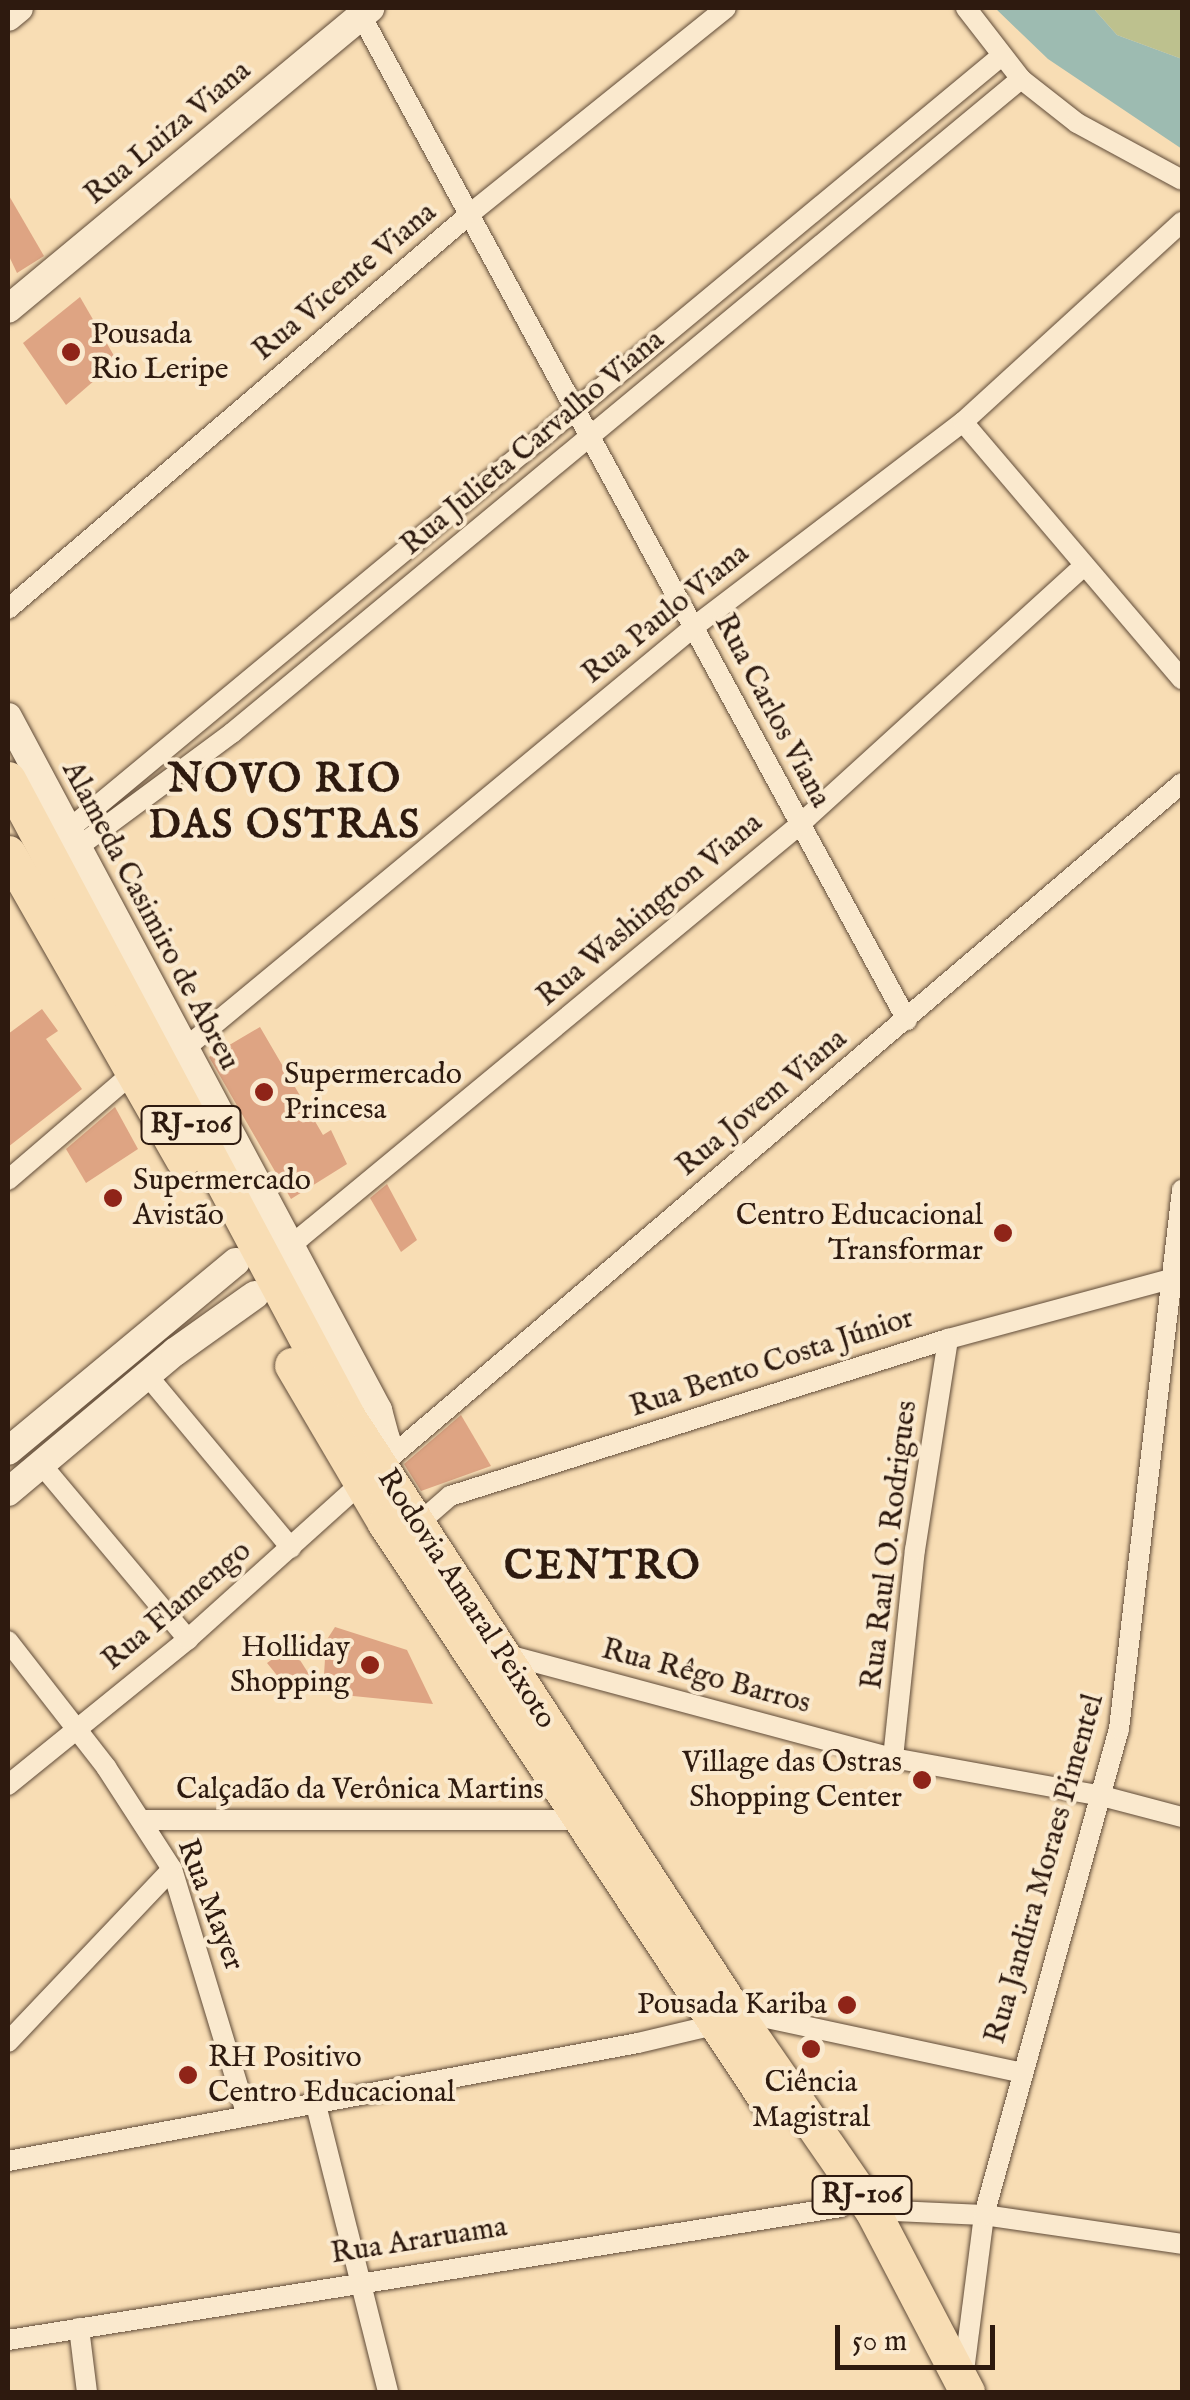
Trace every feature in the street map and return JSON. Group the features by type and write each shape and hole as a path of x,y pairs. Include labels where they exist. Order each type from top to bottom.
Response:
{"highway":[{"name":"Rodovia Amaral Peixoto","path":"8,779 65,844 268,1272 370,1475"},
{"name":"Rodovia Amaral Peixoto","path":"12,873 134,1072 255,1295 408,1532 578,1820 857,2208 958,2389"},
{"name":"Rodovia Amaral Peixoto","path":"408,1532 502,1653 724,2018"}],"street":[{"path":"8,17 19,8"},
{"name":"Rua Vicente Viana","path":"8,609 471,213 726,8"},
{"path":"966,8 1000,57 1021,79 1077,123 1182,180"},
{"name":"Rua Carlos Viana","path":"363,10 798,826 907,1020"},
{"name":"Rua Luiza Viana","path":"8,309 363,10"},
{"name":"Rua Julieta Carvalho Viana","path":"65,844 574,410 1000,57"},
{"name":"Rua Julieta Carvalho Viana","path":"65,844 232,733 1021,79"},
{"name":"Rua Paulo Viana","path":"183,1050 694,626 963,422 1182,222"},
{"path":"963,422 1182,679"},
{"name":"Rua Washington Viana","path":"289,1247 798,826 1084,566"},
{"name":"Alameda Casimiro de Abreu","path":"8,717 65,844 183,1050 378,1410 386,1438 370,1475"},
{"name":"Rua Jovem Viana","path":"370,1475 1182,783"},
{"path":"12,873 65,844"},
{"path":"8,1180 134,1072"},
{"name":"Rua Jandira Moraes Pimentel","path":"958,2389 984,2215 1020,2072 1102,1796 1128,1678 1179,1276 1182,1190"},
{"path":"8,1451 236,1262"},
{"name":"Rua Bento Costa Júnior","path":"408,1532 450,1496 948,1339 1179,1276"},
{"path":"8,1492 147,1375 255,1295"},
{"name":"Rua Raul O. Rodrigues","path":"893,1758 915,1550 948,1339"},
{"path":"147,1375 291,1548"},
{"path":"40,1464 188,1639"},
{"name":"Rua Flamengo","path":"8,1785 188,1639 370,1475"},
{"name":"Rua Mayer","path":"8,1642 142,1820 172,1869 246,2113"},
{"name":"Rua Rêgo Barros","path":"502,1653 893,1758 1102,1796"},
{"path":"1102,1796 1182,1817"},
{"name":"Calçadão da Verônica Martins","path":"142,1820 578,1820"},
{"path":"8,2042 172,1869"},
{"path":"8,2161 724,2018 1020,2072"},
{"path":"315,2101 388,2392"},
{"name":"Rua Araruama","path":"8,2340 359,2280 857,2208 984,2215 1182,2244"},
{"path":"79,2328 87,2392"}],"green space":[{"path":"1093,8 1182,8 1182,59 1117,35"}],"water":[{"path":"995,8 1093,8 1117,35 1182,59 1182,149 1048,59"}],"building":[{"path":"8,194 44,256 17,273 8,254"},
{"name":"Pousada Rio Leripe","path":"80,297 117,361 66,405 23,343"},
{"path":"42,1009 58,1031 46,1039 82,1089 8,1147 8,1034"},
{"name":"Supermercado Princesa","path":"260,1027 323,1135 331,1130 347,1164 291,1199 209,1057"},
{"path":"115,1107 138,1149 86,1183 66,1149"},
{"path":"387,1184 417,1240 401,1252 370,1198"},
{"path":"461,1415 491,1466 421,1491 404,1464"},
{"name":"Holliday Shopping","path":"335,1627 407,1650 433,1704 323,1693 326,1641"},
{"path":"291,1646 321,1693 289,1690 267,1663"}],"place":[{"name":"Pousada Rio Leripe","path":"71,352"},
{"name":"Supermercado Princesa","path":"264,1092"},
{"name":"Supermercado Avistão","path":"113,1198"},
{"name":"Centro Educacional Transformar","path":"1003,1233"},
{"name":"Holliday Shopping","path":"370,1665"},
{"name":"Village das Ostras Shopping Center","path":"922,1780"},
{"name":"Pousada Kariba","path":"847,2005"},
{"name":"Ciência Magistral","path":"811,2049"},
{"name":"RH Positivo Centro Educacional","path":"188,2075"}],"district":[{"name":"NOVO RIO DAS OSTRAS","path":"285,804"},
{"name":"CENTRO","path":"603,1568"}]}
